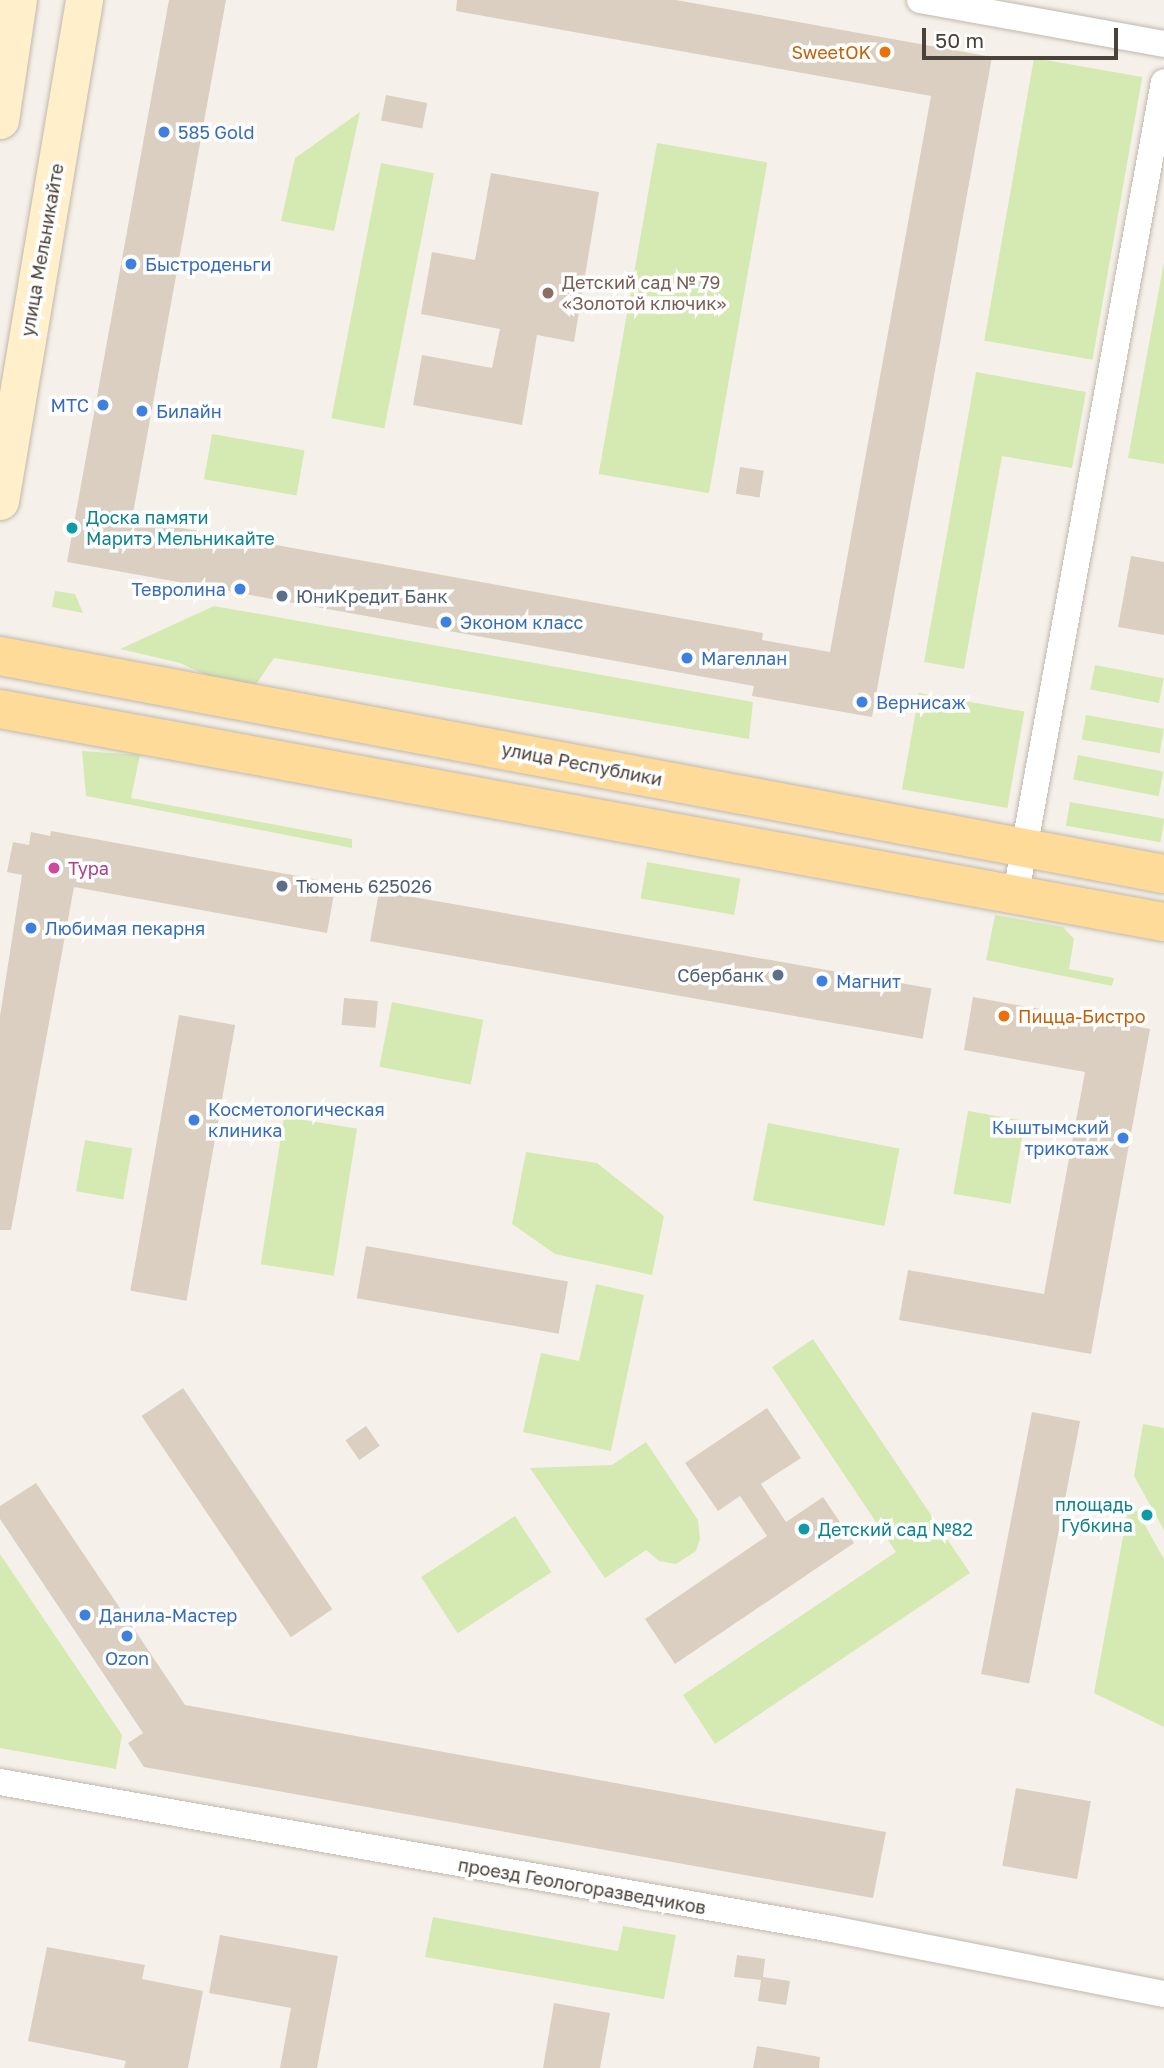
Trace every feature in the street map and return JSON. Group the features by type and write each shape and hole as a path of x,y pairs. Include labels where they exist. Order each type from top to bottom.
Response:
{"main road":[{"path":"0,120 18,0"},
{"name":"улица Мельникайте","path":"0,500 84,0"},
{"name":"улица Республики","path":"0,656 1164,874"},
{"path":"0,709 1164,922"}],"street":[{"path":"920,0 1164,44"},
{"path":"1016,893 1164,82"},
{"name":"проезд Геологоразведчиков","path":"0,1782 832,1930 1164,1994"}],"green space":[{"path":"1034,58 1142,77 1092,360 984,341"},
{"path":"360,112 334,231 281,221 295,158"},
{"path":"657,143 767,162 709,493 599,474"},
{"path":"381,163 434,173 384,429 331,418"},
{"path":"1164,262 1164,464 1128,458"},
{"path":"976,372 1086,392 1072,468 1002,456 964,669 924,662"},
{"path":"212,434 305,450 297,496 204,479"},
{"path":"55,591 75,594 83,613 52,607"},
{"path":"214,606 753,702 749,739 274,658 255,686 217,680 180,663 120,649"},
{"path":"1095,665 1164,678 1159,703 1090,690"},
{"path":"919,693 1024,712 1007,808 902,790"},
{"path":"1086,715 1164,729 1159,753 1082,740"},
{"path":"82,751 140,755 131,798 352,839 352,848 86,796"},
{"path":"1078,755 1163,772 1159,796 1073,780"},
{"path":"1070,802 1164,819 1160,842 1066,826"},
{"path":"647,862 741,878 734,915 641,898"},
{"path":"995,915 1063,927 1074,939 1069,969 1114,978 1112,986 986,960"},
{"path":"392,1002 483,1020 471,1085 379,1067"},
{"path":"968,1111 1025,1121 1011,1204 953,1194"},
{"path":"284,1117 357,1129 334,1276 261,1264"},
{"path":"768,1123 900,1149 884,1226 753,1201"},
{"path":"85,1140 132,1148 123,1200 76,1191"},
{"path":"526,1152 597,1163 664,1216 652,1275 555,1254 512,1224"},
{"path":"596,1284 644,1295 611,1451 523,1432 541,1353 579,1361"},
{"path":"813,1339 970,1573 715,1744 683,1695 896,1552 772,1367"},
{"path":"1143,1424 1164,1428 1164,1530 1134,1476"},
{"path":"646,1442 698,1520 700,1539 696,1551 676,1564 659,1561 646,1550 605,1578 530,1468 612,1465"},
{"path":"1130,1499 1164,1559 1164,1727 1094,1693"},
{"path":"515,1516 551,1572 458,1633 421,1577"},
{"path":"0,1554 122,1735 116,1769 0,1748"},
{"path":"433,1917 618,1951 623,1926 676,1935 664,1999 425,1957"}],"building":[{"path":"169,0 226,0 132,519 763,633 762,640 830,652 931,96 456,11 457,0 676,0 992,57 872,717 752,696 754,686 67,562"},
{"path":"386,95 427,103 422,129 381,121"},
{"path":"491,173 599,192 574,342 537,335 522,425 413,405 422,355 492,368 500,329 421,314 432,252 475,260"},
{"path":"740,467 764,471 759,497 736,494"},
{"path":"1131,556 1164,562 1164,635 1118,627"},
{"path":"51,831 336,883 327,933 74,887 11,1230 0,1230 0,1016 22,875 7,872 13,842 29,845 31,832 50,836"},
{"path":"379,891 931,988 923,1039 370,941"},
{"path":"973,997 1150,1029 1091,1354 899,1320 908,1270 1044,1294 1085,1072 964,1050"},
{"path":"344,998 378,1001 376,1028 342,1025"},
{"path":"179,1015 235,1025 187,1301 130,1291"},
{"path":"366,1246 568,1282 559,1334 357,1298"},
{"path":"183,1388 332,1609 291,1637 142,1416"},
{"name":"Детский сад №82","path":"767,1408 801,1458 761,1484 786,1522 823,1497 854,1543 675,1664 645,1619 767,1536 740,1496 718,1511 685,1463"},
{"path":"1032,1412 1080,1421 1029,1683 981,1674"},
{"path":"366,1426 380,1446 359,1460 346,1440"},
{"path":"36,1483 185,1705 886,1832 873,1898 144,1767 128,1743 143,1733 0,1519 0,1506"},
{"path":"1016,1788 1091,1801 1077,1879 1002,1866"},
{"path":"220,1935 338,1956 317,2068 280,2068 291,2008 209,1993"},
{"path":"47,1947 145,1965 142,1979 203,1991 188,2068 124,2068 126,2061 28,2041"},
{"path":"737,1955 765,1959 763,1977 790,1981 786,2005 758,2001 761,1980 734,1977"},
{"path":"554,2003 610,2013 600,2068 543,2068"},
{"path":"757,2046 820,2057 819,2068 753,2068"}],"place":[{"name":"SweetOK","path":"885,52"},
{"name":"585 Gold","path":"164,132"},
{"name":"Быстроденьги","path":"131,264"},
{"name":"Детский сад № 79 «Золотой ключик»","path":"548,293"},
{"name":"МТС","path":"103,405"},
{"name":"Билайн","path":"142,411"},
{"name":"Доска памяти Маритэ Мельникайте","path":"72,528"},
{"name":"Тевролина","path":"240,589"},
{"name":"ЮниКредит Банк","path":"282,596"},
{"name":"Эконом класс","path":"446,622"},
{"name":"Магеллан","path":"687,658"},
{"name":"Вернисаж","path":"862,702"},
{"name":"Тура","path":"54,868"},
{"name":"Тюмень 625026","path":"282,886"},
{"name":"Любимая пекарня","path":"31,928"},
{"name":"Сбербанк","path":"778,975"},
{"name":"Магнит","path":"822,981"},
{"name":"Пицца-Бистро","path":"1004,1016"},
{"name":"Косметологическая клиника","path":"194,1120"},
{"name":"Кыштымский трикотаж","path":"1123,1138"},
{"name":"площадь Губкина","path":"1147,1515"},
{"name":"Детский сад №82","path":"804,1529"},
{"name":"Данила-Мастер","path":"85,1615"},
{"name":"Ozon","path":"127,1636"}]}
